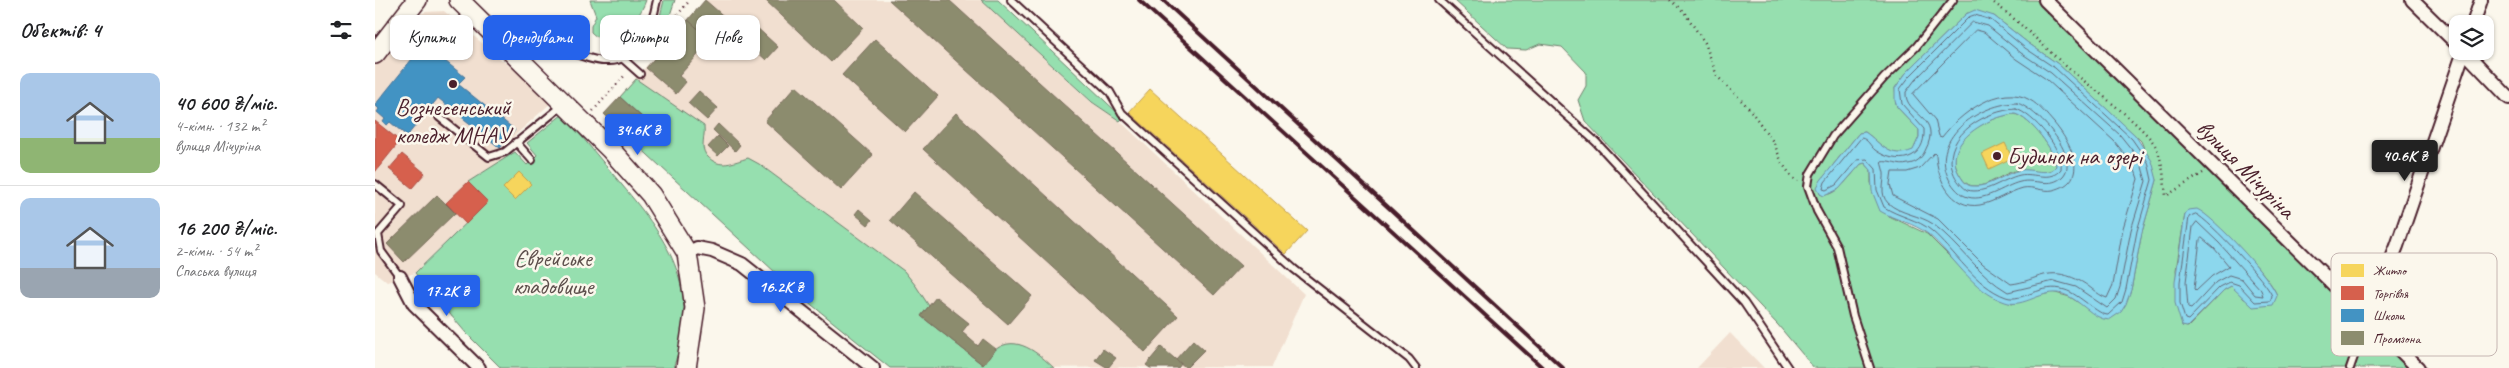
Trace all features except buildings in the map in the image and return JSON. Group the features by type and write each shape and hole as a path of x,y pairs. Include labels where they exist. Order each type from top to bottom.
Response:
{"street":[{"path":"375,54 417,0"},
{"path":"459,0 565,104 651,195 687,253 695,308 686,368"},
{"name":"вулиця Мічуріна","path":"2045,0 2331,284"},
{"path":"2412,0 2449,36"},
{"path":"2476,15 2481,0"},
{"path":"2394,253 2461,60"},
{"path":"2473,60 2509,98"},
{"path":"687,253 697,248 711,251 742,264 873,368"},
{"path":"400,278 413,304 479,368"},
{"name":"вулиця Мічуріна","path":"2404,356 2417,368"}],"lane":[{"path":"652,15 657,0"},
{"path":"1011,0 1110,92 1122,113 1293,269 1409,359 1416,368"},
{"path":"1439,0 1596,142 1745,303 1788,368"},
{"path":"1870,368 1853,316 1837,247 1817,211 1808,186 1810,174 1833,136 1885,78 1916,48 1953,0"},
{"path":"482,22 600,60"},
{"path":"624,60 640,74"},
{"path":"439,117 489,157 505,152 565,104"},
{"path":"517,142 532,160"},
{"path":"375,184 402,206 378,234 381,251 400,278"},
{"path":"2350,368 2354,356"}],"path":[{"path":"677,15 690,0"},
{"path":"1670,0 1684,12 1705,43 1717,76 1749,107 1774,143 1782,163 1792,177 1808,186"},
{"path":"1990,0 2134,123 2155,145 2161,162 2166,196 2175,192 2198,175 2216,168"},
{"path":"592,112 624,76"}],"shaded area":[{"path":"705,0 981,0 1091,102 1120,121 1304,294 1272,367 890,368 802,297 604,114 652,60 686,60 686,21"},
{"name":"Вознесенський коледж МНАУ","path":"444,11 449,15 418,15 425,12"},
{"name":"Вознесенський коледж МНАУ","path":"473,35 483,44 483,60 502,60 552,102 501,148 509,156 468,182 488,202 415,273 387,282 375,272 375,66 390,48 390,60 473,60"},
{"path":"1730,333 1764,368 1697,368"}],"green space":[{"path":"590,0 646,0 639,15 600,15 600,38 591,32 591,26 596,16"},
{"path":"664,0 675,0 670,15 660,15"},
{"path":"981,0 998,0 1123,118 1120,121 1092,102"},
{"path":"1454,0 2036,0 2331,289 2331,356 2400,356 2412,368 1814,368 1778,325 1585,121 1578,100 1586,86 1586,72 1562,47 1540,44 1526,50 1507,49","holes":["1967,13 1994,16 2058,64 2141,141 2157,180 2142,232 2131,290 2089,309 2070,297 2052,292 2012,304 1994,297 1971,278 1927,234 1889,216 1871,183 1871,170 1865,163 1861,164 1837,190 1826,195 1820,194 1833,165 1859,133 1865,132 1891,152 1905,153 1913,151 1919,137 1919,130 1897,107 1895,88 1906,73","2202,212 2232,240 2266,277 2277,296 2244,299 2231,286 2224,290 2188,327 2182,326 2176,270 2185,214"]},
{"path":"636,79 704,126 703,149 712,160 717,163 727,164 748,158 759,164 904,271 929,306 921,316 983,365 995,350 1003,345 1011,344 1027,347 1054,368 890,368 802,297 635,143 651,125 620,97"},
{"name":"Єврейське кладовище","path":"563,114 639,206 667,248 676,269 682,291 684,315 681,340 673,368 501,368 466,333 415,273 488,202 468,182 515,152 527,165 537,155 527,143"},
{"path":"2015,114 2035,128 2047,144 2055,159 2056,166 2044,172 2014,171 1979,186 1966,183 1959,174 1955,162 1957,151 1962,141 1981,125"}],"water":[{"path":"1975,10 1994,16 2058,64 2135,135 2152,161 2157,180 2142,232 2131,290 2121,312 2109,320 2091,313 2075,300 2063,294 2048,294 2019,303 2005,302 1993,297 1963,272 1928,234 1917,227 1880,211 1872,191 1871,170 1865,163 1861,164 1839,189 1824,196 1820,194 1817,187 1821,180 1859,133 1865,132 1891,152 1905,153 1913,150 1919,137 1919,130 1897,107 1895,88 1906,73 1966,14","holes":["2015,114 2034,128 2047,144 2055,159 2056,166 2044,172 2020,170 1985,185 1971,186 1966,183 1956,165 1956,154 1961,143 1969,134 1992,120"]},
{"path":"2197,209 2216,223 2254,263 2277,296 2273,305 2253,307 2231,286 2224,290 2187,327 2182,326 2175,303 2175,282 2185,214 2188,210"}],"railway":[{"path":"1139,0 1543,368"},
{"path":"1163,0 1563,368"}],"place":[{"name":"Вознесенський коледж МНАУ","path":"453,84"},
{"name":"Будинок на озері","path":"1997,156"}]}
